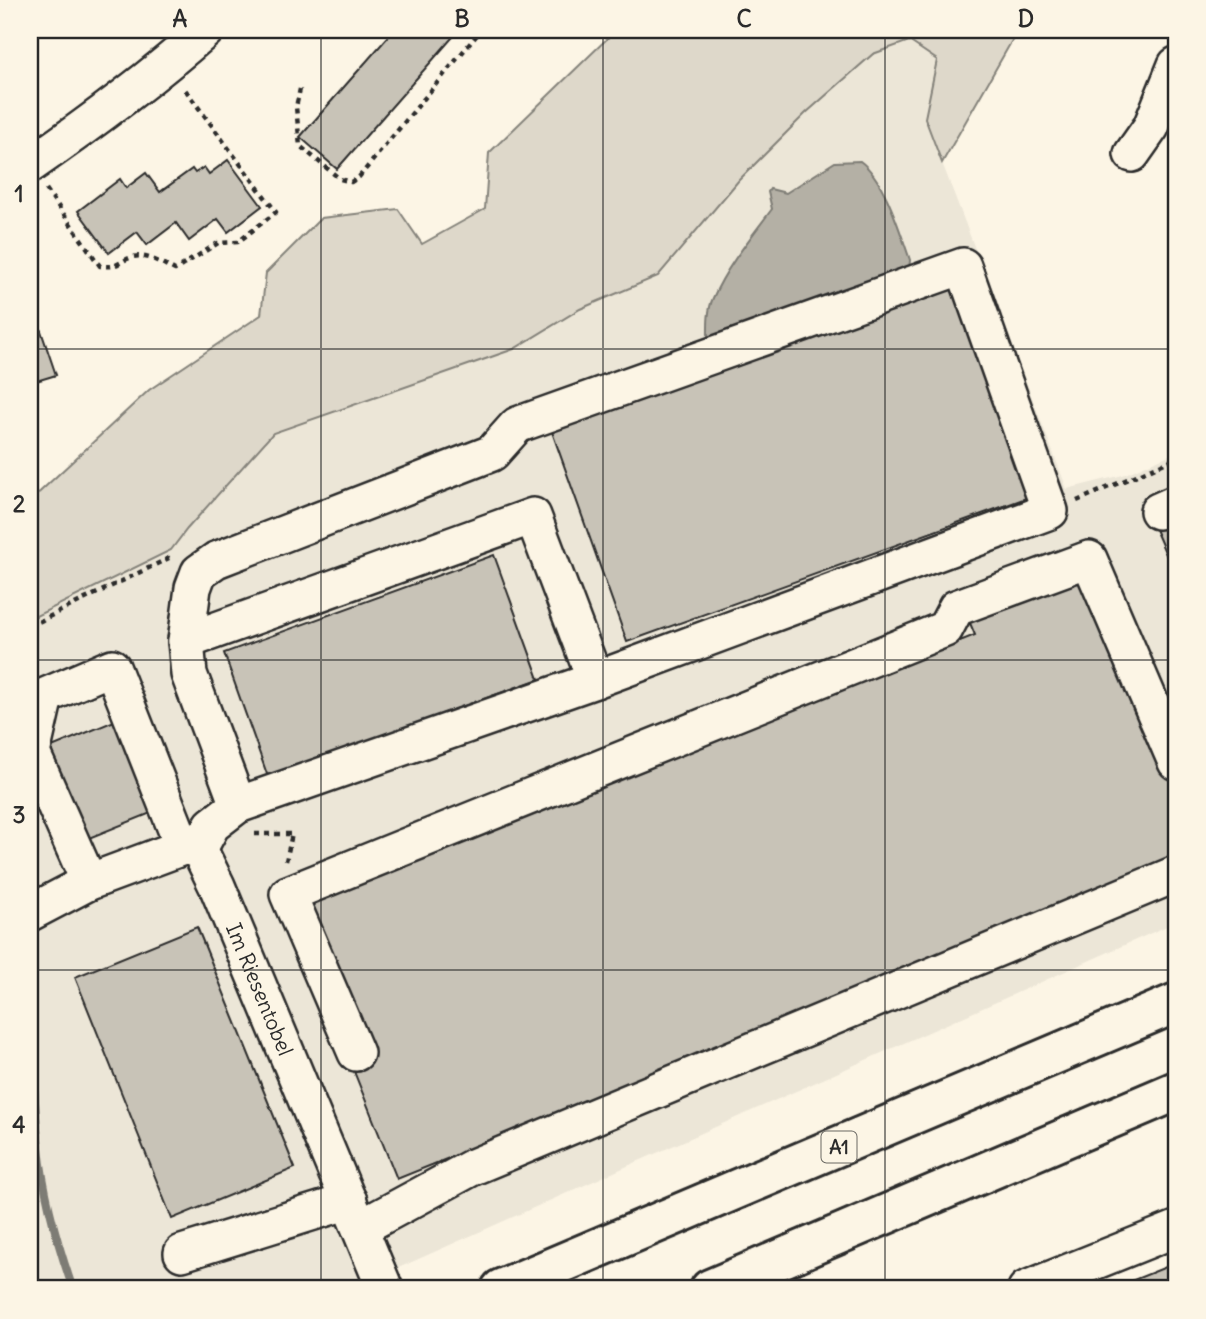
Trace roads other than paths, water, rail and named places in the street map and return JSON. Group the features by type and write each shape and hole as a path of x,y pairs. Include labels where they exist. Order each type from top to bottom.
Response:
{"highway":[{"name":"A1","path":"501,1289 1176,1003"},
{"path":"710,1289 1176,1091"}],"street":[{"path":"38,176 92,122 206,30"},
{"path":"1132,154 1151,127 1176,65"},
{"path":"35,911 89,882 208,831 595,680 1050,511 963,266 517,425 492,453 216,560 199,572 193,588 186,641 208,831"},
{"path":"186,641 533,516 595,680"},
{"path":"356,1053 288,894 945,629 956,608 1089,559 1176,762"},
{"path":"89,882 32,753 45,696 112,667 208,831"},
{"name":"Im Riesentobel","path":"208,831 222,899 385,1289"},
{"path":"182,1253 354,1214 1176,874"},
{"path":"1026,1289 1176,1229"}],"waterway":[{"path":"30,1029 41,1166 57,1237 73,1289"}]}
